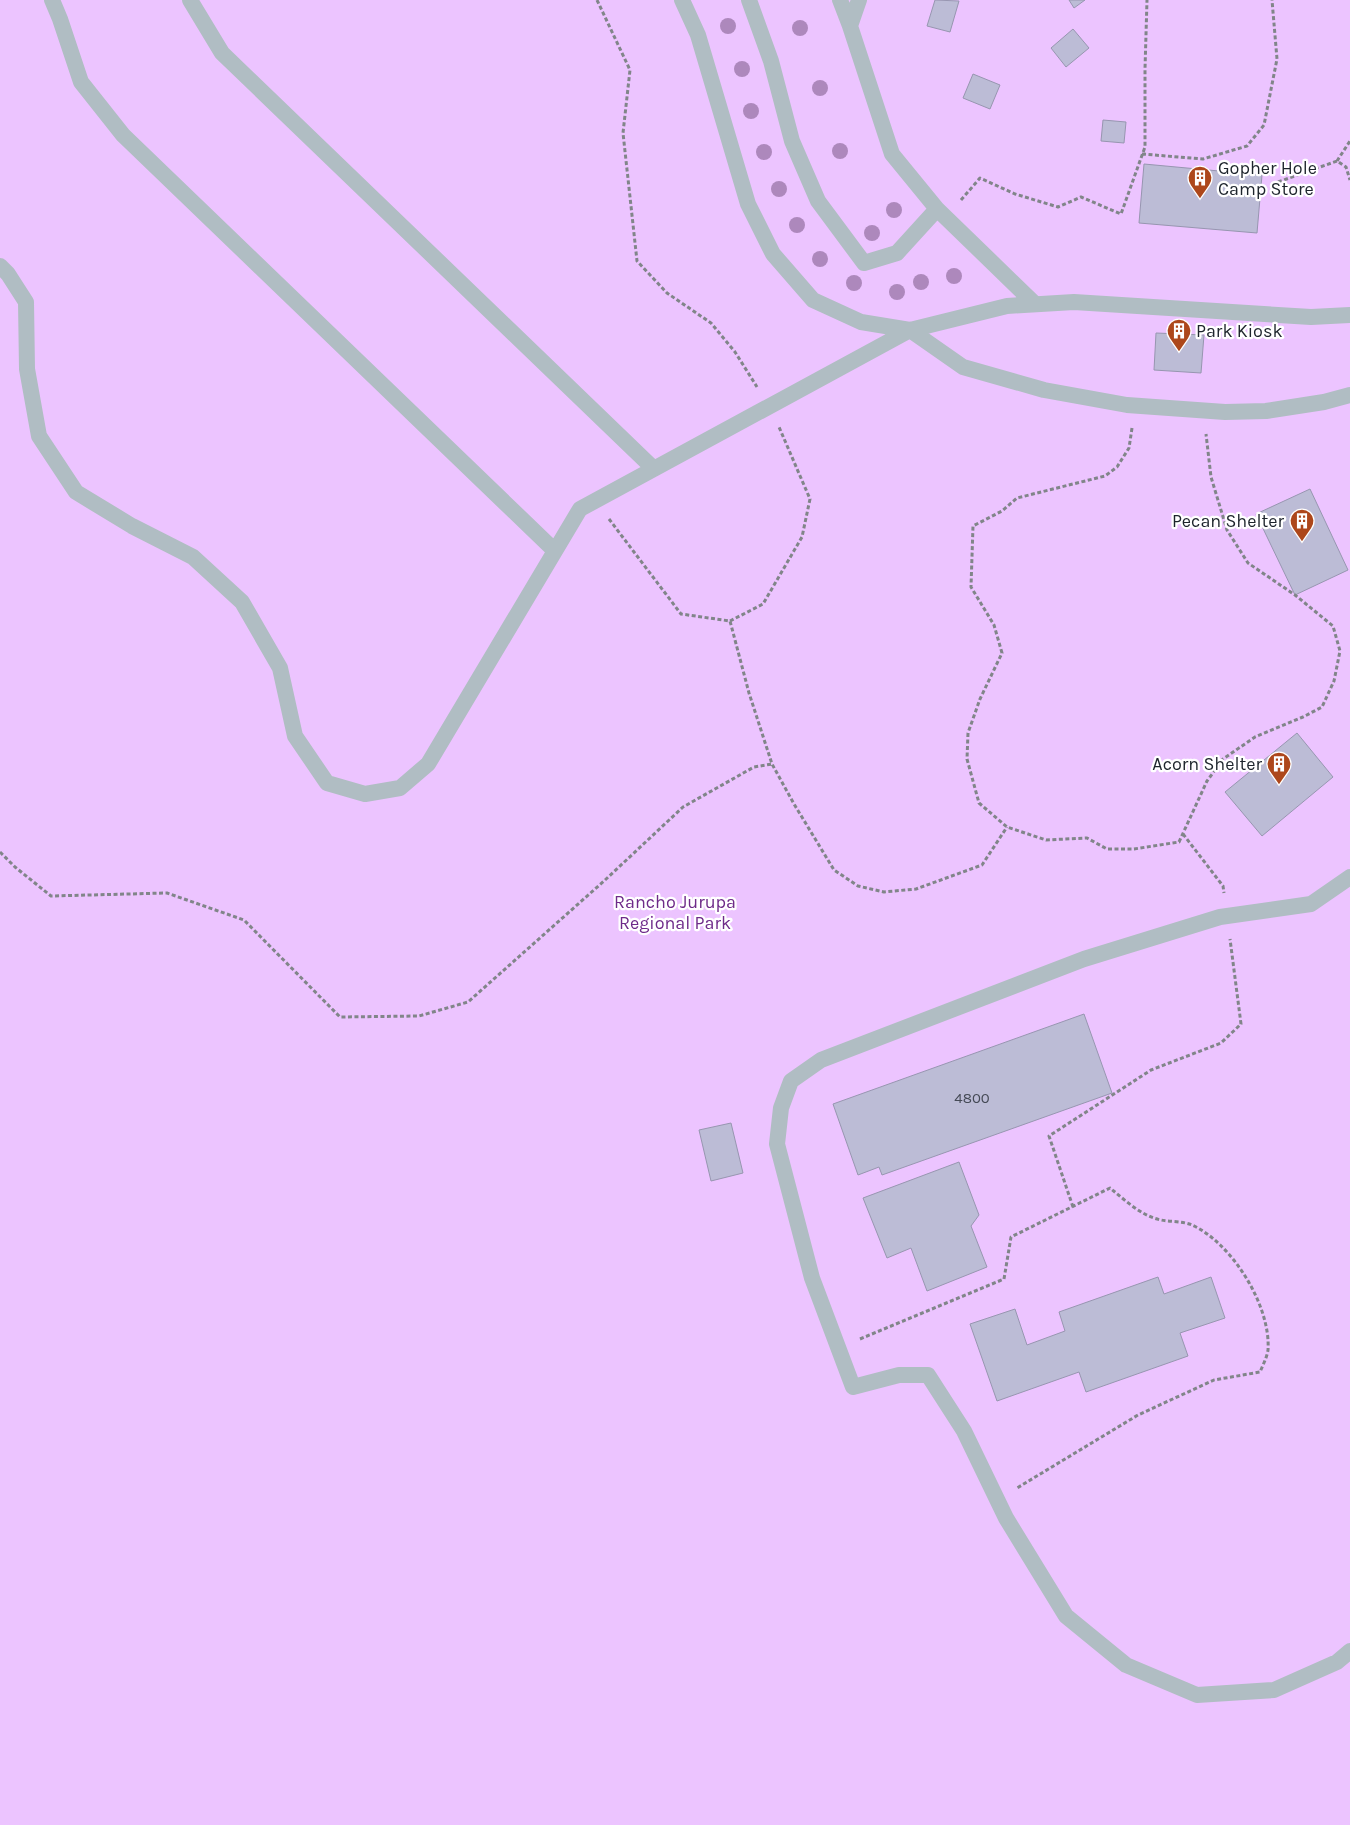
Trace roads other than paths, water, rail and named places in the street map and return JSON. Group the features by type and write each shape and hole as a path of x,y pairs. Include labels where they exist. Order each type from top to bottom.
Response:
{"lane":[{"path":"52,0 81,82 123,135 555,551"},
{"path":"190,0 222,53 654,469"},
{"path":"682,0 698,35 748,204 774,254 813,300 861,322 910,330 963,367 1044,390 1135,405 1225,412 1266,411 1324,402 1350,395"},
{"path":"749,0 771,61 792,140 818,201 864,263 897,254 937,210"},
{"path":"840,0 892,154 937,210 1035,304"},
{"path":"850,26 859,0"},
{"path":"0,266 8,274 26,302 27,369 39,436 76,492 132,526 193,557 242,602 280,668 295,736 327,782 365,794 400,788 428,764 580,509 910,330 1007,306 1074,302 1312,317 1350,315"},
{"path":"1350,877 1311,904 1220,917 1084,959 822,1060 791,1082 781,1108 777,1144 812,1278 853,1387 899,1375 928,1375 964,1431 997,1500 1066,1616 1126,1665 1197,1694 1274,1690 1337,1662 1350,1651"}],"place":[{"name":"Gopher Hole Camp Store","path":"1200,199"},
{"name":"Park Kiosk","path":"1179,352"},
{"name":"Pecan Shelter","path":"1302,542"},
{"name":"Acorn Shelter","path":"1279,785"}],"park label":[{"name":"Rancho Jurupa Regional Park","path":"675,912"}]}
